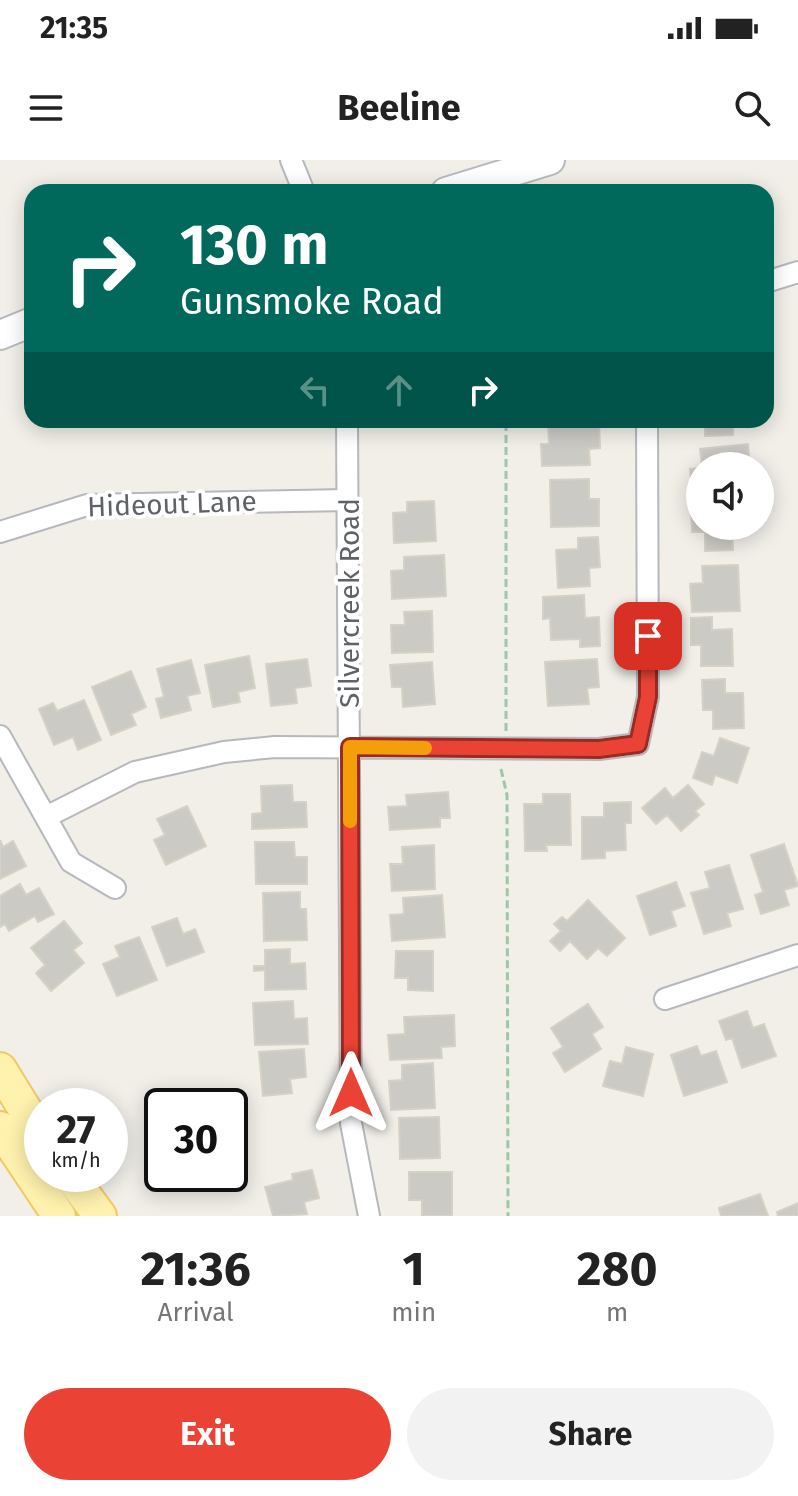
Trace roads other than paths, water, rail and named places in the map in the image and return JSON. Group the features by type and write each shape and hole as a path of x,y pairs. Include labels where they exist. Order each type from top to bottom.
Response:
{"main road":[{"path":"472,184 550,160"},
{"path":"0,335 24,325"},
{"path":"0,1069 20,1154"},
{"path":"0,1128 59,1216"},
{"path":"82,1192 100,1216"}],"street":[{"path":"291,160 301,184"},
{"path":"774,280 798,272"},
{"name":"Silvercreek Road","path":"347,428 351,1123 369,1216"},
{"path":"46,817 135,772 176,761 275,747 583,749 638,744 648,697 647,428"},
{"name":"Hideout Lane","path":"0,532 87,505 348,500"},
{"path":"0,736 71,862 115,888"},
{"path":"665,999 798,955"}]}
